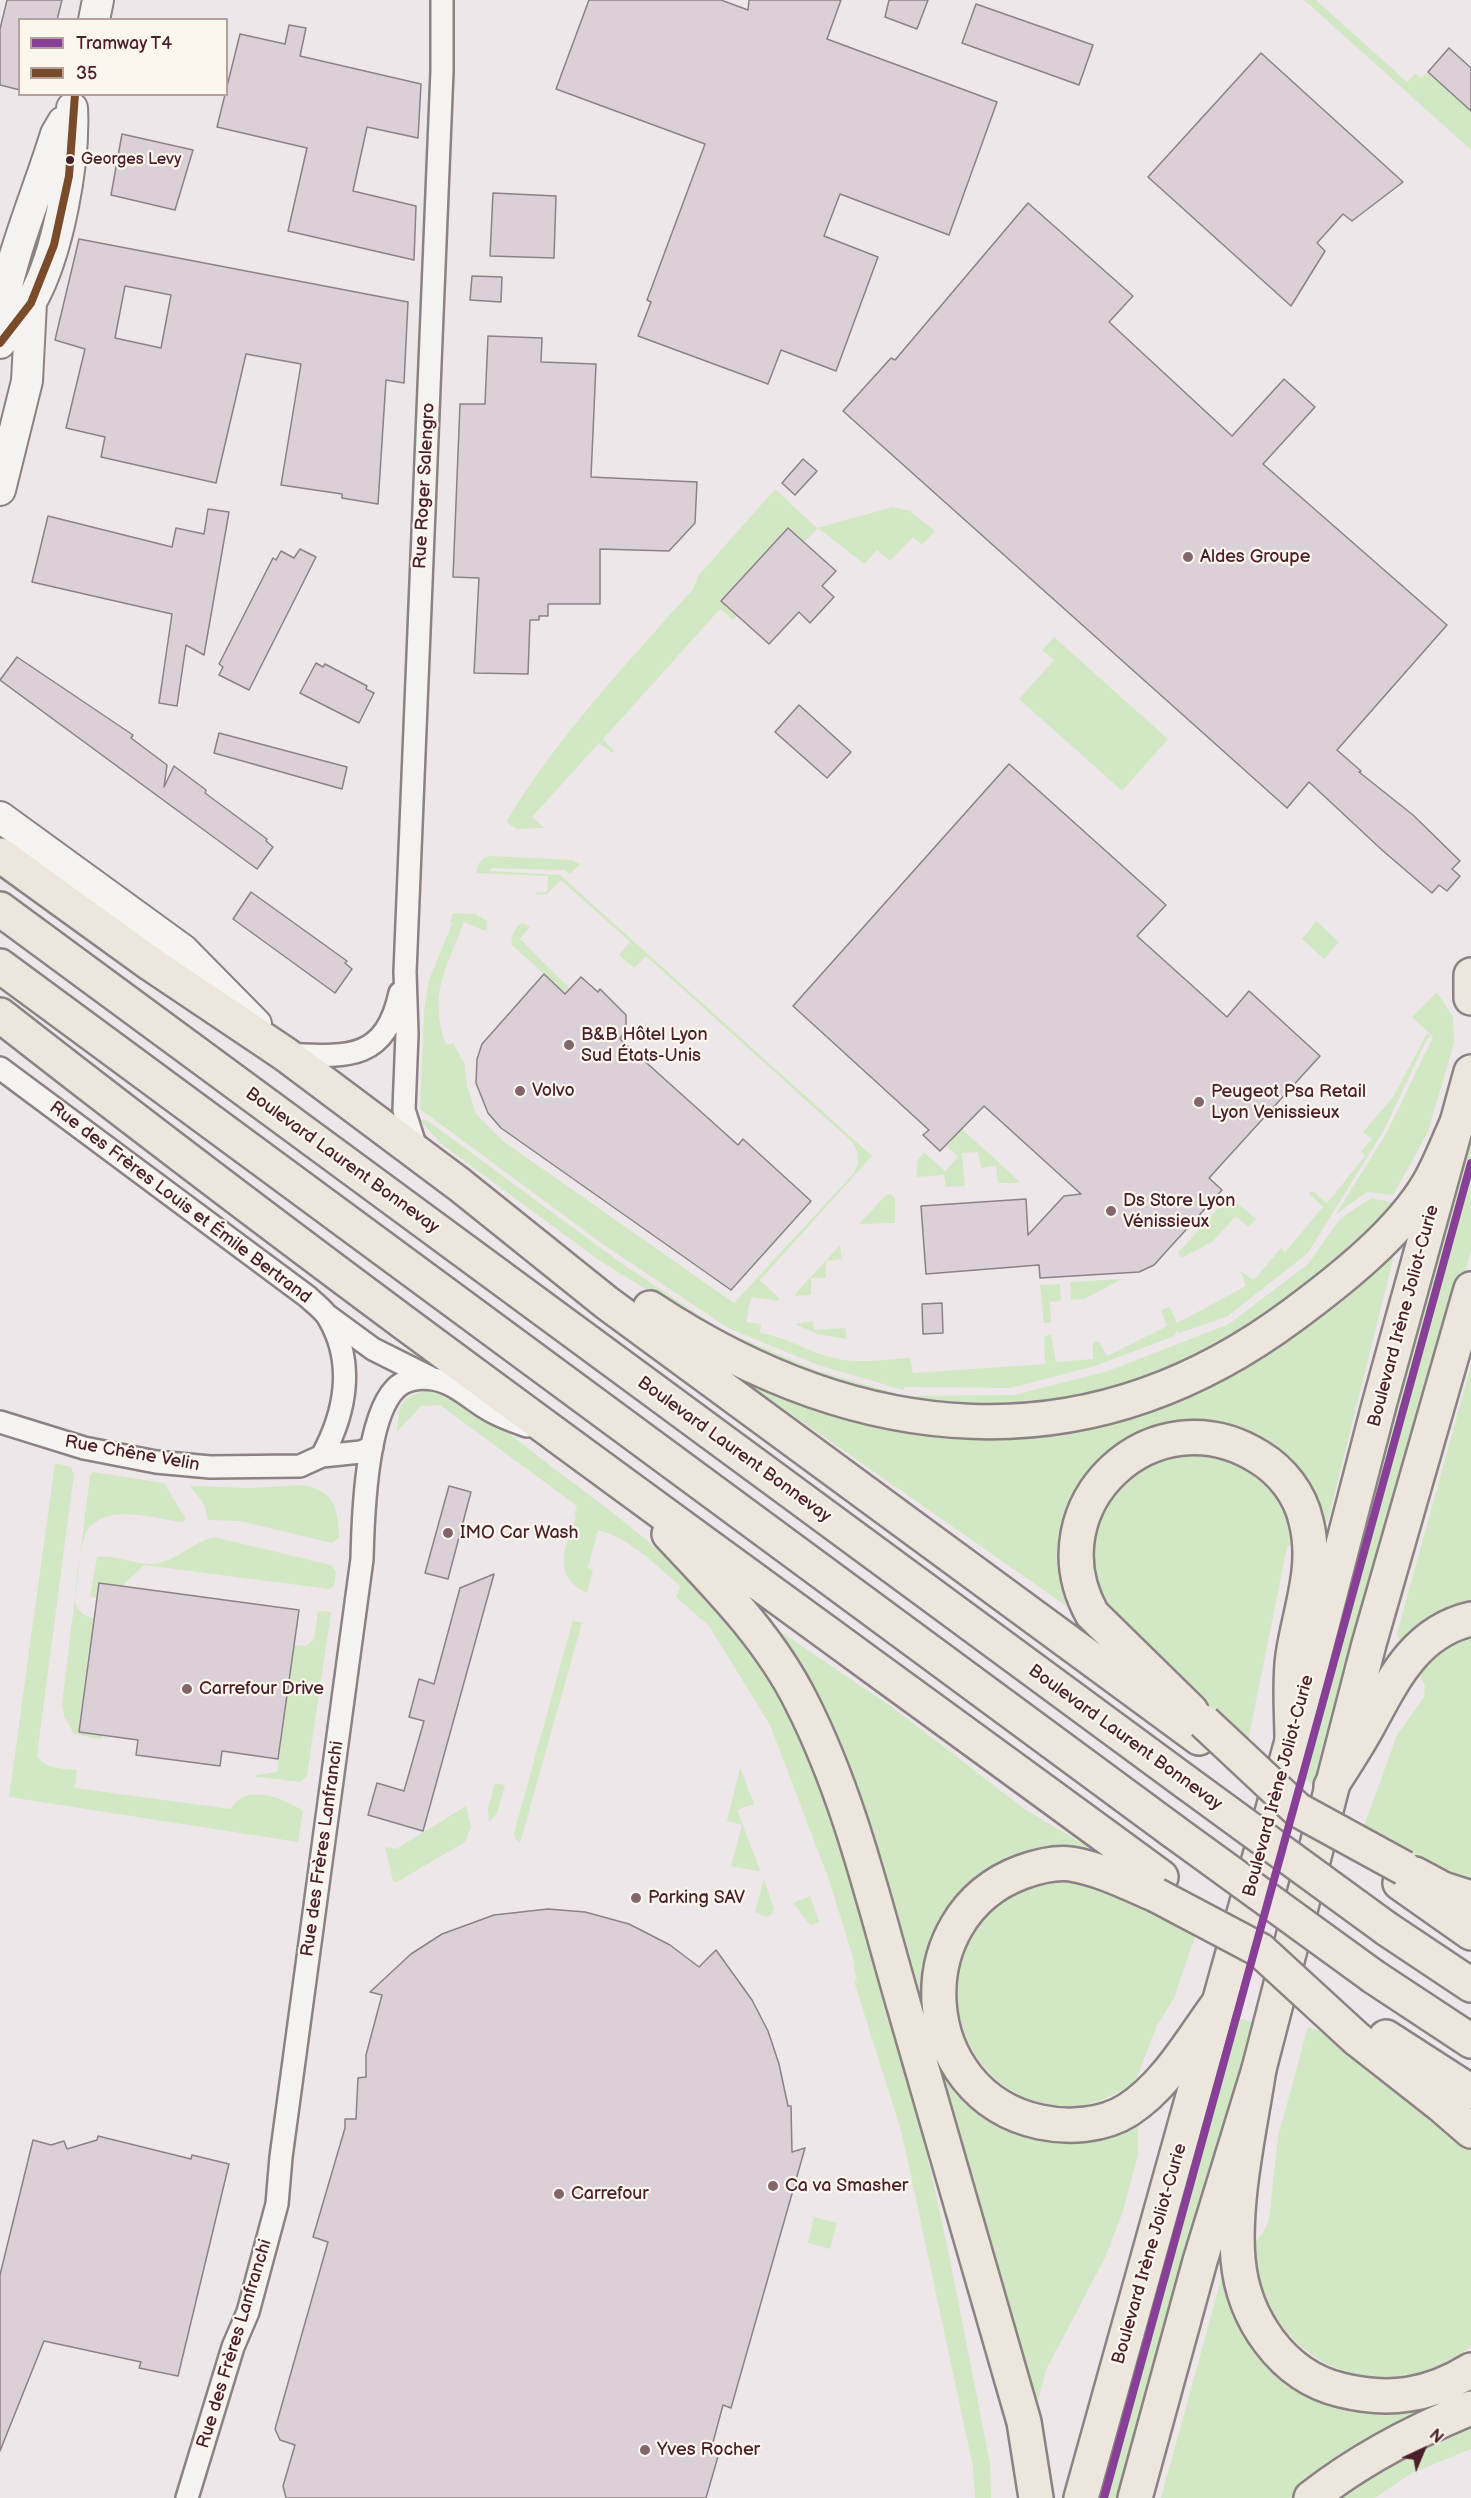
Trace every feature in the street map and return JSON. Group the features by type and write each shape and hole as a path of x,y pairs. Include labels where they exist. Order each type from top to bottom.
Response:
{"main road":[{"path":"0,855 151,964 285,1054 417,1151 607,1303 1202,1730 1298,1810 1402,1875 1471,1933"},
{"name":"Boulevard Laurent Bonnevay","path":"0,909 1187,1783 1387,1929 1471,1985"},
{"path":"0,966 1173,1831 1374,1977 1471,2041"},
{"path":"1471,975 1471,998"},
{"path":"0,1015 138,1123 615,1476 1158,1886 1260,1950 1359,2030 1471,2131"},
{"name":"Boulevard Irène Joliot-Curie","path":"1081,2498 1292,1741 1379,1405 1471,1072"},
{"path":"484,1203 686,1332 751,1366 815,1392 862,1407 945,1421 1025,1421 1077,1414 1133,1400 1205,1370 1278,1326 1346,1273 1407,1212 1428,1184 1457,1123"},
{"path":"1135,2498 1200,2261 1258,2069 1331,1786 1471,1289"},
{"path":"1202,1730 1092,1614 1083,1598 1077,1572 1076,1549 1086,1508 1109,1473 1132,1454 1178,1437 1207,1436 1239,1444 1272,1465 1288,1482 1306,1520 1311,1553 1310,1571 1293,1656 1292,1741"},
{"path":"615,1476 745,1617 773,1652 801,1701 834,1776 866,1870 1024,2422 1036,2494"},
{"path":"1331,1786 1368,1727 1386,1688 1407,1662 1423,1643 1443,1629 1471,1619"},
{"path":"1158,1886 1069,1864 1036,1867 1005,1878 986,1892 969,1909 952,1936 941,1965 936,1996 940,2022 948,2047 962,2072 980,2092 1004,2109 1028,2119 1058,2126 1108,2119 1127,2111 1156,2087 1221,2000"},
{"path":"1402,1875 1471,1898"},
{"path":"1359,2030 1471,2092"},
{"path":"1258,2069 1242,2187 1238,2260 1243,2290 1265,2337 1283,2358 1304,2375 1333,2388 1365,2396 1391,2398 1433,2390 1471,2370"},
{"path":"1311,2498 1384,2450 1429,2425 1471,2408"}],"street":[{"path":"94,18 98,0"},
{"name":"Rue Roger Salengro","path":"417,1151 404,1110 407,1034 405,972 442,71 442,0"},
{"path":"0,322 12,295 48,264 60,215 73,134 73,101"},
{"path":"0,343 12,295"},
{"path":"0,490 27,381 12,295"},
{"path":"0,817 183,950 285,1054"},
{"name":"Rue Roger Salengro","path":"285,1054 352,1054 372,1046 386,1030 396,1013 405,972"},
{"name":"Rue des Frères Louis et Émile Bertrand","path":"0,1068 308,1297 327,1315 343,1351 345,1392 336,1431 322,1456"},
{"path":"327,1315 373,1349 466,1393 492,1412 572,1444"},
{"name":"Rue des Frères Lanfranchi","path":"187,2498 232,2347 248,2312 277,2204 281,2157 362,1559 364,1512 372,1447 385,1402 395,1388 412,1378 433,1379"},
{"name":"Rue Chêne Velin","path":"0,1422 84,1448 156,1462 199,1466 300,1466 322,1456 361,1452 372,1447"}],"green space":[{"path":"1304,0 1316,0 1407,82 1415,73 1421,78 1428,72 1471,111 1471,150"},
{"path":"775,489 817,528 893,507 910,511 935,531 922,545 913,537 890,561 877,550 864,564 818,528 804,542 787,528 721,600 737,616 733,620 720,609 603,739 614,751 612,753 599,743 532,817 544,828 517,829 506,822 526,790 570,730 693,589 698,576"},
{"path":"1054,637 1168,739 1122,791 1019,699 1054,660 1042,650"},
{"path":"485,857 572,860 580,864 570,874 564,870 491,868 490,871 560,875 872,1156 760,1280 779,1298 779,1301 751,1297 746,1322 761,1324 760,1333 781,1338 833,1358 869,1361 910,1358 913,1373 1045,1364 1044,1337 1051,1334 1056,1362 1093,1359 1093,1342 1099,1342 1107,1356 1167,1326 1161,1310 1170,1307 1177,1323 1246,1286 1240,1271 1254,1280 1281,1248 1285,1252 1323,1207 1309,1194 1310,1192 1313,1191 1327,1203 1365,1156 1361,1151 1372,1139 1363,1132 1393,1097 1427,1033 1431,1037 1427,1039 1384,1130 1308,1253 1228,1316 1180,1333 1177,1331 1174,1336 1095,1366 1010,1388 905,1387 903,1390 818,1365 728,1328 604,1245 420,1109 424,1011 429,980 452,924 450,922 453,913 475,914 487,921 486,931 464,922 442,982 439,1011 446,1045 453,1043 465,1065 467,1086 476,1114 503,1141 734,1303 853,1174 857,1165 857,1152 850,1140 646,956 634,968 619,955 630,942 561,880 547,894 536,895 536,892 547,892 548,876 476,873 479,863"},
{"path":"1316,921 1339,942 1324,959 1302,939"},
{"path":"522,923 530,927 520,939 570,989 566,994 512,945 514,932"},
{"path":"1437,992 1453,1017 1454,1043 1428,1132 1393,1195 1367,1192 1336,1214 1387,1132 1433,1037 1412,1017"},
{"path":"1471,1116 1471,1251 1320,1790 1295,1772"},
{"path":"419,1119 428,1121 617,1260 721,1330 818,1371 906,1396 1014,1395 1108,1371 1229,1324 1308,1264 1340,1219 1371,1198 1395,1203 1397,1208 1338,1266 1208,1353 1120,1390 1071,1401 953,1408 834,1384 707,1327 600,1261 440,1143"},
{"path":"962,1129 1019,1183 998,1183 996,1166 981,1168 978,1152 962,1153 965,1186 946,1187 944,1175 916,1177 918,1160 924,1152 945,1171 958,1157 947,1146"},
{"path":"891,1194 895,1198 895,1223 859,1224 886,1195"},
{"path":"1229,1196 1256,1219 1248,1227 1236,1216 1212,1242 1181,1258 1178,1253"},
{"path":"1398,1239 1328,1521 1320,1526 1302,1474 1291,1460 1268,1443 1238,1429 1210,1421 1179,1422 1160,1426 1123,1442 1107,1454 1092,1468 1070,1501 1063,1525 1060,1552 1060,1569 1068,1600 1065,1605 745,1382 750,1379 861,1416 1118,1414"},
{"path":"840,1245 842,1259 826,1261 826,1278 811,1278 811,1295 796,1296 795,1294"},
{"path":"1122,1279 1084,1299 1071,1300 1070,1282"},
{"path":"1060,1284 1061,1301 1050,1302 1051,1323 1044,1323 1040,1285"},
{"path":"813,1321 814,1330 845,1328 847,1339 817,1334 795,1324"},
{"path":"1471,1365 1471,1605 1403,1647 1397,1635 1399,1626"},
{"path":"424,1391 459,1401 497,1424 658,1549 701,1590 740,1634 764,1668 785,1704 819,1780 833,1819 869,1939 910,2090 948,2251 990,2463 991,2498 975,2498 973,2467 902,2134 854,1981 857,1980 853,1965 855,1964 829,1880 770,1725 709,1626 676,1597 680,1586 642,1553 621,1539 598,1530 588,1568 593,1570 587,1593 575,1586 565,1568 565,1549 576,1517 574,1516 577,1506 440,1405 421,1406 397,1432 400,1410 404,1401"},
{"path":"1193,1452 1228,1459 1260,1476 1276,1492 1283,1504 1296,1541 1288,1546 1286,1552 1248,1741 1197,1704 1107,1611 1096,1585 1092,1555 1094,1532 1115,1490 1145,1465"},
{"path":"55,1463 71,1467 74,1474 37,1755 40,1760 49,1766 77,1770 75,1788 231,1809 245,1796 255,1794 286,1801 303,1811 298,1842 9,1797"},
{"path":"93,1472 164,1483 186,1519 182,1522 130,1514 105,1517 94,1523 86,1532 80,1555 90,1475"},
{"path":"302,1485 322,1491 336,1509 339,1538 332,1543 240,1521 208,1520 204,1504 190,1486 250,1488"},
{"path":"214,1537 331,1565 336,1572 334,1586 329,1589 144,1565 113,1592 105,1596 90,1597 97,1557 158,1563"},
{"path":"75,1597 79,1611 95,1618 104,1735 100,1739 74,1734 64,1716 62,1704"},
{"path":"318,1611 331,1612 307,1776 300,1782 251,1776 277,1772 294,1645 306,1646 314,1639"},
{"path":"573,1620 582,1623 520,1843 515,1839 514,1833"},
{"path":"772,1626 892,1707 1026,1810 1088,1847 1086,1850 995,1870 926,2019 921,2022"},
{"path":"1471,1637 1471,1886 1412,1861 1364,1826 1397,1735 1424,1697 1425,1686 1417,1671 1442,1651"},
{"path":"740,1768 754,1804 737,1810 761,1872 731,1866 742,1825 727,1821"},
{"path":"495,1783 505,1785 497,1813 489,1822 488,1808"},
{"path":"466,1806 471,1827 465,1842 397,1882 393,1881 385,1847 396,1849"},
{"path":"764,1879 774,1909 771,1915 766,1917 755,1912"},
{"path":"1064,1881 1102,1886 1134,1897 1195,1937 1174,1998 1157,2026 1134,2085 1100,2100 1074,2107 1038,2102 1008,2088 985,2068 969,2042 960,2013 958,1982 965,1953 980,1925 1004,1902 1033,1888"},
{"path":"810,1896 819,1922 810,1925 793,1903"},
{"path":"1228,2015 1255,2023 1124,2498 1094,2498"},
{"path":"1308,2027 1326,2033 1471,2147 1471,2346 1447,2363 1429,2371 1400,2377 1370,2377 1344,2371 1319,2360 1298,2344 1281,2325 1267,2301 1257,2275 1251,2247 1263,2233 1269,2220 1278,2137"},
{"path":"936,2057 961,2091 1124,2130 1138,2124 1138,2155 1122,2214 1105,2258 1046,2370 1033,2421 930,2058"},
{"path":"814,2217 837,2223 830,2249 808,2243"},
{"path":"1226,2261 1298,2387 1332,2405 1372,2411 1471,2386 1471,2398 1318,2480 1294,2498 1161,2498"},
{"path":"1471,2428 1471,2449 1412,2473 1375,2498 1341,2498 1395,2464"}],"building":[{"path":"7,0 62,0 58,18 18,18 18,90 0,85 0,29"},
{"path":"589,0 721,0 748,10 749,0 841,0 827,39 997,102 949,235 840,194 824,236 878,257 836,371 781,350 768,384 638,336 651,302 647,300 705,144 556,89"},
{"path":"889,0 928,0 917,29 885,17"},
{"path":"976,4 1093,45 1079,85 962,43"},
{"path":"289,25 306,28 300,56 421,84 418,138 367,127 353,191 416,206 414,260 288,231 307,148 217,127 225,96 228,96 228,83 240,34 285,44"},
{"path":"1449,48 1471,68 1471,111 1428,72"},
{"path":"1261,53 1403,182 1352,221 1343,214 1317,243 1325,251 1291,306 1148,177"},
{"path":"122,134 193,150 175,210 111,195"},
{"path":"493,193 556,196 554,258 490,256"},
{"name":"Aldes Groupe","path":"1028,203 1133,296 1109,322 1232,436 1284,379 1315,407 1263,464 1447,625 1337,750 1361,771 1359,772 1413,815 1460,861 1452,869 1460,876 1447,891 1439,885 1432,893 1309,782 1287,808 843,411 891,358 895,360"},
{"path":"79,239 408,302 404,383 386,380 378,504 342,498 342,494 281,485 301,364 246,354 216,483 101,457 105,437 66,428 85,349 55,340","holes":["125,286 171,295 161,348 115,338"]},
{"path":"472,276 502,277 501,302 470,300"},
{"path":"488,336 542,338 541,362 596,364 591,477 697,482 695,523 669,551 600,549 600,604 548,604 548,616 539,616 539,620 530,620 528,674 474,673 479,578 453,577 460,404 485,404"},
{"path":"803,459 817,471 795,495 782,483"},
{"path":"208,509 229,512 204,655 186,645 177,706 159,703 172,614 32,582 48,516 172,547 176,528 204,534"},
{"path":"788,528 836,571 822,586 834,597 810,623 799,612 769,644 721,601"},
{"path":"300,549 316,557 249,690 219,675 223,667 219,664 273,558 276,560 281,551 294,558"},
{"path":"17,657 133,735 131,738 167,765 164,787 174,766 206,790 205,793 267,839 266,841 273,847 257,869 0,680"},
{"path":"316,663 323,667 325,664 367,686 366,689 374,693 359,723 300,693"},
{"path":"799,705 851,752 827,778 775,732"},
{"path":"219,733 347,767 342,789 214,753"},
{"path":"1009,764 1166,905 1137,936 1227,1017 1249,991 1320,1056 1209,1178 1222,1190 1154,1265 1139,1272 1040,1278 1039,1265 926,1274 921,1206 1026,1199 1028,1235 1064,1196 1081,1194 984,1106 940,1151 923,1135 929,1130 793,1006"},
{"path":"251,892 347,961 345,963 352,969 335,993 233,919"},
{"path":"544,974 565,994 581,977 598,992 600,989 626,1015 626,1029 620,1039 738,1145 743,1139 811,1201 731,1290 501,1128 488,1113 476,1083 477,1059 482,1044"},
{"path":"942,1303 943,1333 923,1334 922,1304"},
{"name":"IMO Car Wash","path":"449,1486 471,1492 448,1579 425,1573"},
{"path":"494,1574 423,1831 368,1815 377,1783 404,1791 424,1721 409,1717 419,1679 434,1684 460,1588"},
{"name":"Carrefour Drive","path":"99,1583 299,1610 278,1759 222,1751 220,1766 136,1755 138,1740 79,1732"},
{"name":"Carrefour","path":"548,1909 585,1912 629,1924 670,1945 699,1967 716,1950 752,2000 768,2031 779,2064 788,2106 791,2106 792,2152 805,2148 731,2408 723,2405 712,2446 721,2446 706,2498 286,2498 283,2486 295,2445 280,2440 275,2429 328,2242 313,2237 345,2128 345,2119 356,2119 358,2078 366,2077 366,2055 382,1995 370,1992 411,1954 442,1934 494,1915"},
{"path":"98,2136 191,2159 192,2155 229,2164 178,2376 139,2368 141,2362 44,2341 0,2451 0,2275 33,2140 51,2145 64,2141 67,2149 97,2140"}],"tram line":[{"name":"T4","path":"1104,2498 1471,1163"}],"transit line":[{"name":"35","path":"0,343 31,303 54,245 69,176 75,96"}],"place":[{"name":"Georges Levy","path":"70,160"},
{"name":"Aldes Groupe","path":"1188,557"},
{"name":"B&B Hôtel Lyon Sud États-Unis","path":"569,1045"},
{"name":"Volvo","path":"520,1091"},
{"name":"Peugeot Psa Retail Lyon Venissieux","path":"1199,1102"},
{"name":"Ds Store Lyon Vénissieux","path":"1111,1211"},
{"name":"IMO Car Wash","path":"448,1533"},
{"name":"Carrefour Drive","path":"187,1689"},
{"name":"Parking SAV","path":"636,1898"},
{"name":"Ca va Smasher","path":"773,2186"},
{"name":"Carrefour","path":"559,2194"},
{"name":"Yves Rocher","path":"645,2450"}]}
